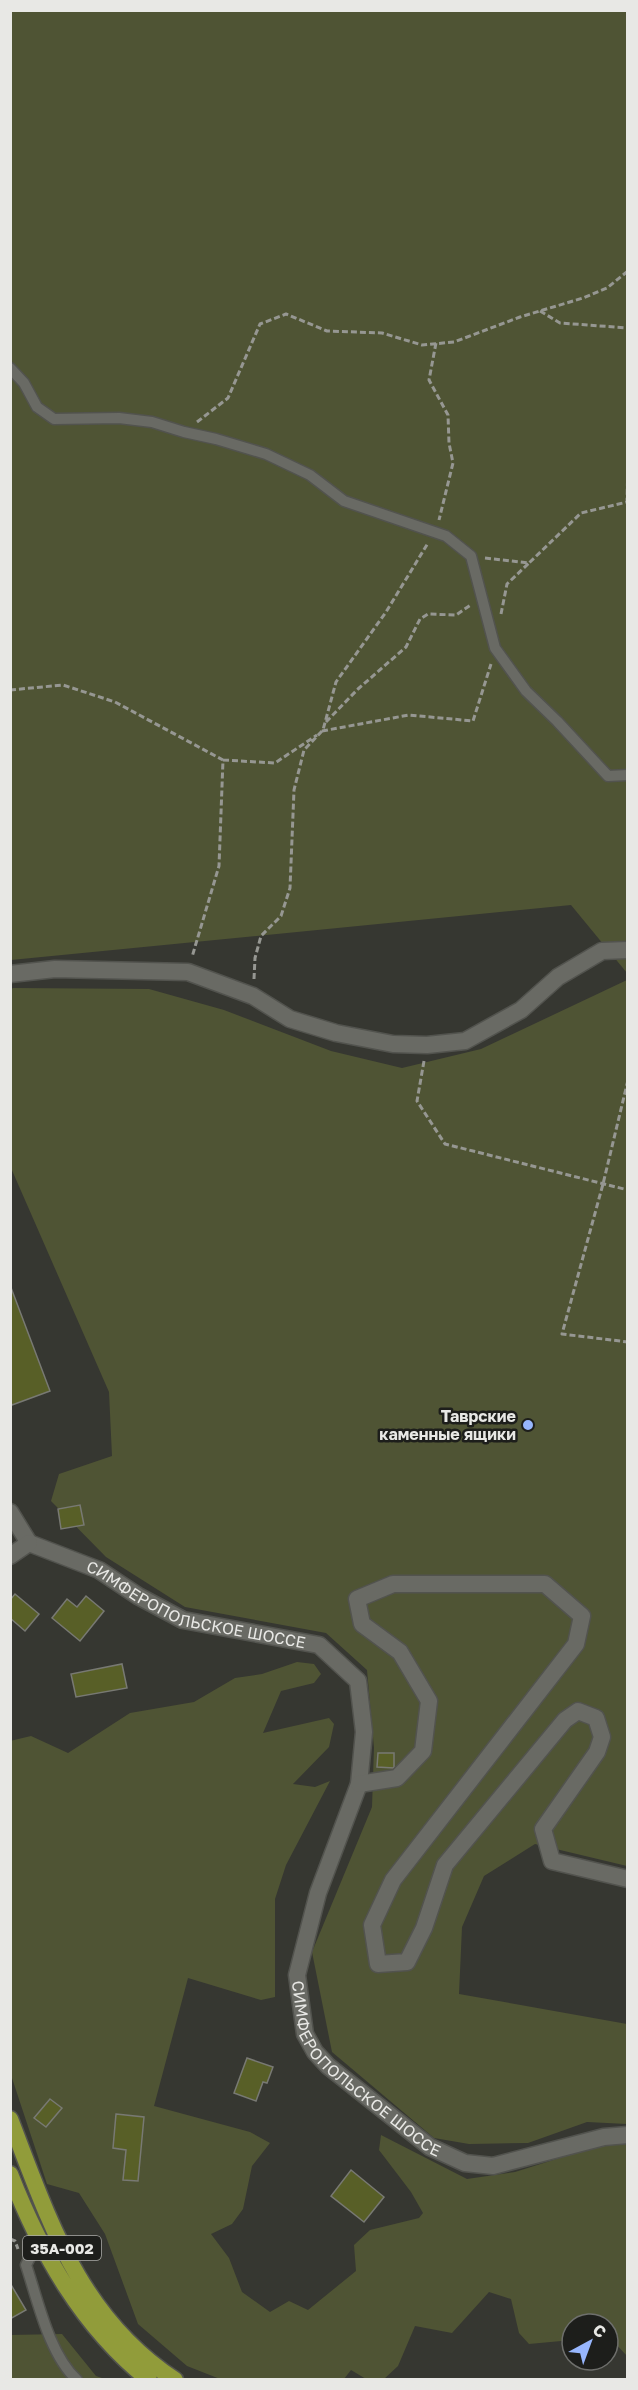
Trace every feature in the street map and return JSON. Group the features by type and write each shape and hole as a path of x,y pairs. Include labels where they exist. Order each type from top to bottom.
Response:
{"highway":[{"name":"35А-002","path":"10,2119 56,2236 80,2280 103,2313 125,2337 175,2379"},
{"name":"35А-002","path":"10,2174 39,2240 62,2282 89,2322 149,2379"}],"street":[{"path":"10,974 55,969 188,972 253,996 290,1019 336,1033 393,1044 427,1046 465,1041 521,1010 558,977 602,951 627,950"},
{"path":"10,1512 29,1543 10,1556"},
{"name":"СИМФЕРОПОЛЬСКОЕ ШОССЕ","path":"29,1543 99,1570 138,1596 183,1620 319,1645 358,1681 364,1732 359,1784 318,1893 297,1975 305,2034 315,2052 328,2066 430,2148 465,2163 493,2166 604,2137 627,2135"},
{"path":"359,1784 397,1778 423,1751 429,1701 400,1652 362,1624 357,1599 393,1584 545,1584 582,1616 576,1644 393,1880 372,1924 378,1964 407,1962 424,1928 445,1865 565,1720 578,1711 596,1718 602,1737 597,1752 543,1829 552,1861 627,1878"}],"lane":[{"path":"10,368 24,383 37,407 54,419 119,418 153,422 184,432 216,438 266,454 310,475 344,501 446,536 471,556 495,648 526,691 608,776 627,775"},
{"path":"39,2240 26,2265 44,2319 64,2368 77,2379"}],"path":[{"path":"184,432 228,398 260,324 277,317 286,314 327,331 382,333 422,345 454,342 583,298 607,288 627,271"},
{"path":"540,311 560,323 627,328"},
{"path":"253,996 255,958 261,936 281,916 290,888 294,841 294,790 304,750 323,730 336,682 386,612 426,548 438,522 453,462 449,443 448,415 429,380 436,344"},
{"path":"501,616 507,584 581,513 627,502 627,462"},
{"path":"471,556 529,562"},
{"path":"325,723 358,688 406,647 420,619 428,614 456,615 481,593"},
{"path":"10,690 63,685 115,702 223,760 275,763 323,730 409,715 473,721 495,648"},
{"path":"188,972 219,866 223,760"},
{"path":"427,1046 417,1101 445,1144 627,1190"},
{"path":"627,1080 603,1184 562,1334 627,1342"}],"green space":[{"path":"11,11 627,11 627,973 571,905 11,960"},
{"path":"627,980 627,1866 535,1844 484,1876 462,1927 459,1994 627,2024 627,2124 587,2122 528,2143 469,2144 434,2138 332,2052 312,1952 372,1807 374,1748 367,1670 326,1633 185,1607 106,1557 51,1501 59,1474 112,1456 109,1392 11,1168 10,990 13,988 149,989 224,1010 331,1051 402,1068 481,1049"},
{"path":"297,1662 314,1664 321,1674 314,1683 281,1691 263,1733 329,1718 334,1724 329,1747 293,1784 315,1787 330,1781 286,1865 275,1899 275,1997 261,2000 188,1978 154,2106 250,2132 270,2143 252,2166 243,2209 232,2224 211,2234 229,2258 242,2292 270,2312 289,2301 308,2310 356,2271 354,2245 370,2230 419,2218 423,2213 411,2192 379,2150 381,2135 467,2179 515,2172 610,2142 627,2143 627,2356 620,2348 620,2312 560,2312 560,2341 529,2344 519,2333 511,2299 489,2292 452,2333 415,2326 398,2366 384,2379 366,2379 351,2370 344,2379 220,2379 187,2366 138,2324 105,2234 79,2193 47,2184 11,2075 10,1741 31,1736 68,1753 130,1713 194,1702 235,1678 262,1674"},
{"path":"62,2334 96,2376 105,2379 11,2379 10,2335"}],"building":[{"path":"10,1285 50,1391 12,1405 10,1400"},
{"path":"80,1505 84,1525 61,1529 58,1509"},
{"path":"15,1594 39,1614 25,1631 10,1618 10,1600"},
{"path":"86,1596 104,1611 80,1641 52,1618 67,1599 77,1607"},
{"path":"122,1664 127,1688 76,1697 71,1674"},
{"path":"378,1753 394,1753 394,1768 377,1767"},
{"path":"247,2058 273,2067 267,2083 263,2082 256,2101 234,2093"},
{"path":"50,2099 62,2108 46,2127 34,2118"},
{"path":"116,2114 144,2117 138,2181 123,2180 126,2150 113,2148"},
{"path":"351,2170 384,2197 364,2222 331,2196"},
{"path":"10,2283 26,2310 10,2319"}],"place":[{"name":"Таврские каменные ящики","path":"528,1425"}]}
